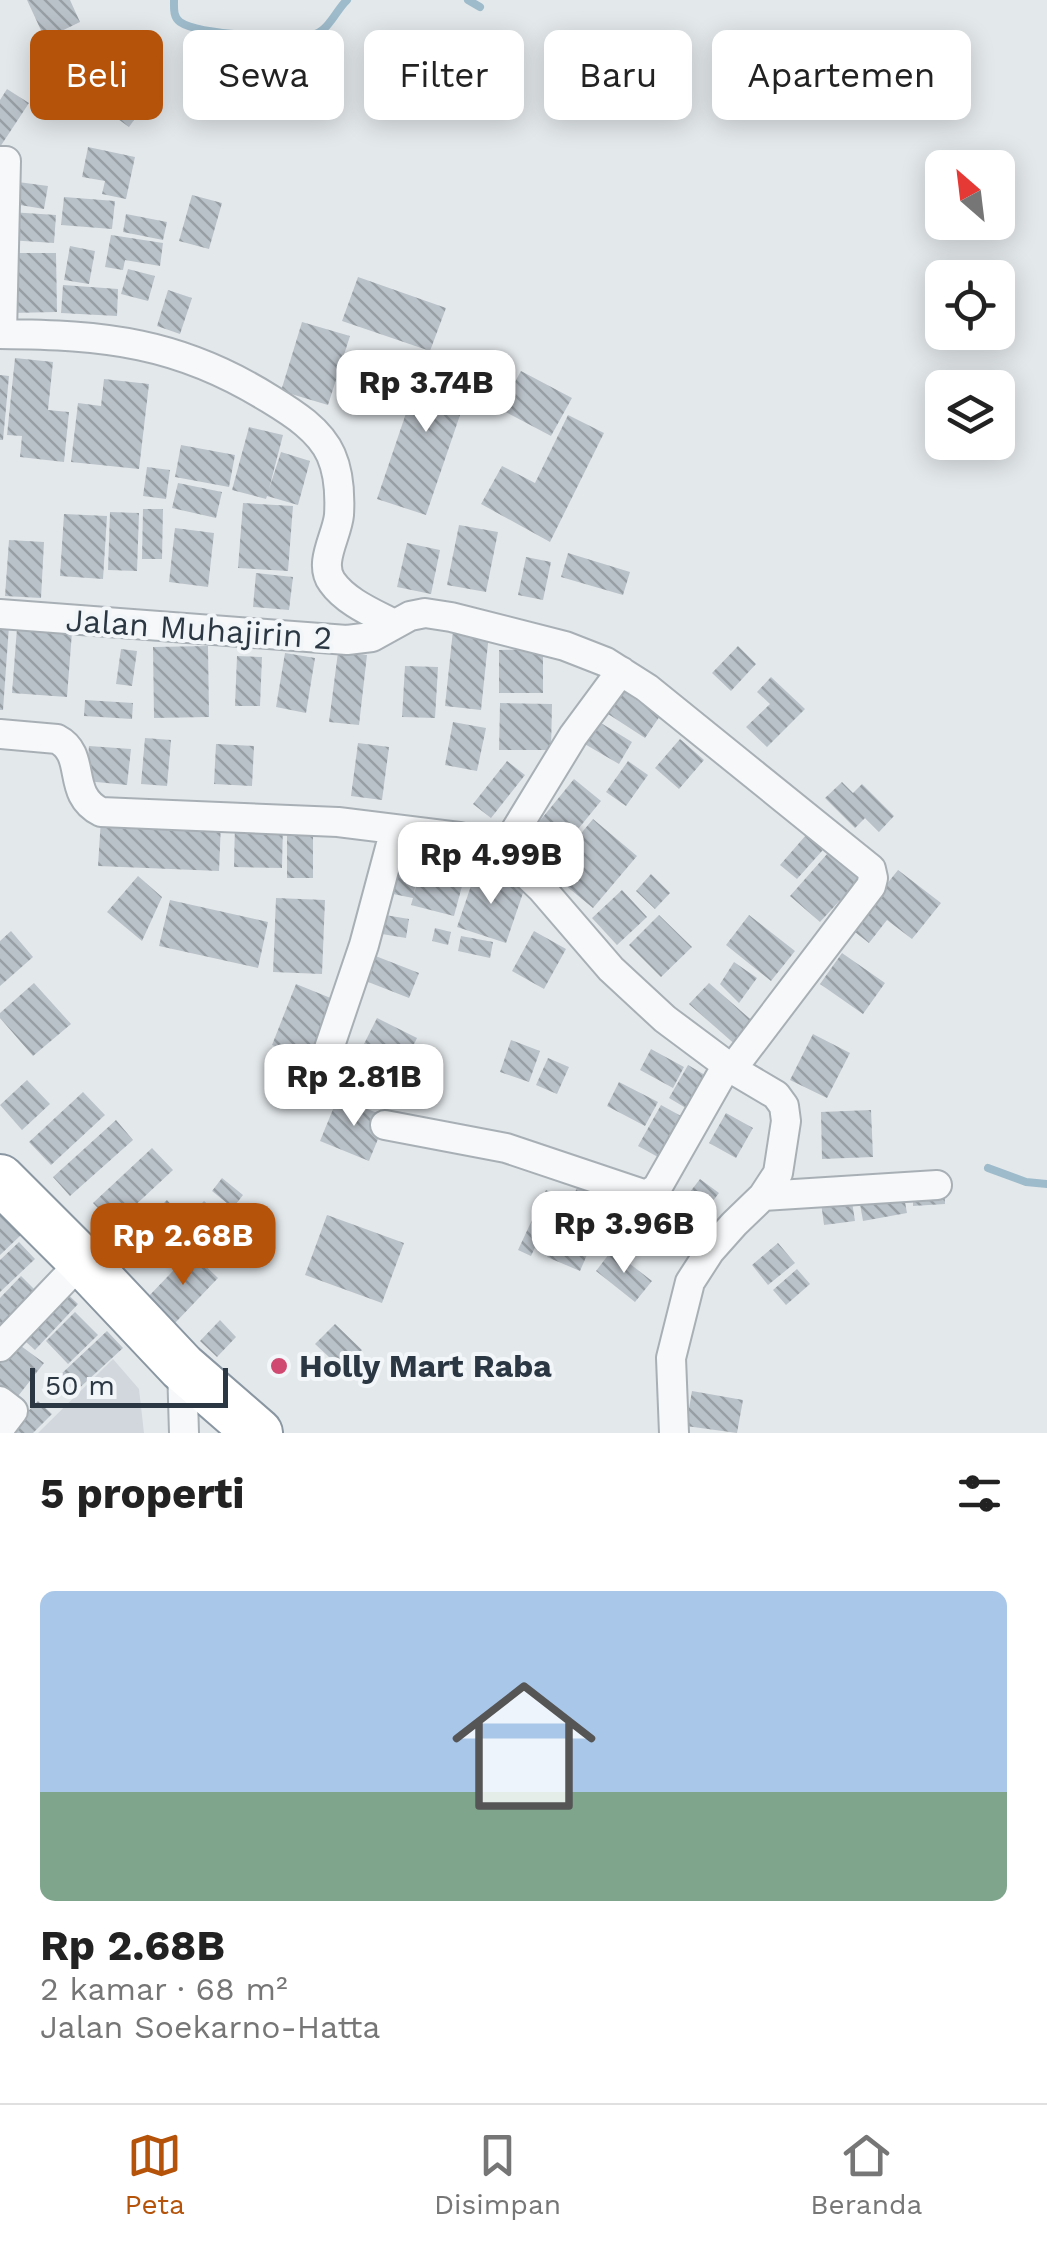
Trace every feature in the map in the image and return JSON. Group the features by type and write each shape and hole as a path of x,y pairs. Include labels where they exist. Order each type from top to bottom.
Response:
{"highway":[{"path":"0,1179 182,1367 258,1433"}],"street":[{"path":"0,161 6,161 1,334"},
{"name":"Jalan Muhajirin 2","path":"1,334 82,336 186,356 237,378 305,423 331,454 338,478 339,517 328,558 328,574 348,599 394,624"},
{"name":"Jalan Muhajirin 2","path":"0,614 347,640 372,637 417,613 451,617 564,646 621,671 648,688 870,869 874,880 730,1067"},
{"path":"504,853 573,736 621,671"},
{"path":"0,734 58,739 65,743 73,752 82,795 90,806 102,812 338,822 487,843 504,853 542,889 611,969 665,1019 781,1100 786,1115 778,1173 763,1196 710,1250 690,1282 670,1358 674,1433"},
{"path":"320,1072 364,945 395,829"},
{"path":"385,1125 506,1148 646,1195 657,1188 730,1067"},
{"path":"763,1196 936,1185"},
{"path":"0,1347 82,1262"},
{"path":"182,1367 184,1433"},
{"path":"0,1401 13,1411 0,1428"}],"shaded area":[{"path":"113,1359 139,1389 144,1433 38,1433"}],"building":[{"path":"27,0 70,0 80,22 64,30 41,30"},
{"path":"7,89 29,103 0,147 0,100"},
{"path":"88,147 135,157 126,199 102,194 105,181 82,177"},
{"path":"18,182 48,186 44,209 14,204"},
{"path":"192,195 222,203 209,249 179,241"},
{"path":"64,197 115,201 112,229 61,225"},
{"path":"10,212 56,215 54,243 8,240"},
{"path":"126,214 167,222 163,240 123,232"},
{"path":"111,235 163,243 160,266 125,260 123,270 105,267"},
{"path":"70,246 95,251 89,284 64,280"},
{"path":"10,253 56,253 57,312 10,313"},
{"path":"128,269 155,276 148,301 121,294"},
{"path":"358,277 446,308 430,351 342,321"},
{"path":"63,285 118,289 117,316 61,313"},
{"path":"168,290 192,298 180,334 157,326"},
{"path":"302,322 350,336 328,405 281,391"},
{"path":"426,354 475,371 426,515 377,499"},
{"path":"15,358 53,362 48,410 69,412 64,462 20,457 22,436 7,435"},
{"path":"521,371 572,398 551,436 500,409"},
{"path":"0,375 9,376 3,440 0,440"},
{"path":"104,379 149,384 139,469 71,462 78,403 101,406"},
{"path":"568,415 604,433 550,542 481,504 502,466 535,483"},
{"path":"249,427 283,435 269,489 281,452 310,461 298,505 232,490"},
{"path":"181,445 235,455 229,487 175,477"},
{"path":"147,467 170,470 166,499 143,496"},
{"path":"178,483 222,492 216,518 172,508"},
{"path":"243,503 293,506 288,571 238,568"},
{"path":"143,509 163,509 162,559 142,559"},
{"path":"110,512 139,513 137,571 108,570"},
{"path":"64,514 107,516 103,579 60,576"},
{"path":"459,525 498,532 486,592 447,585"},
{"path":"175,528 214,533 208,587 169,582"},
{"path":"9,540 44,542 41,598 5,596"},
{"path":"407,543 440,550 431,594 397,587"},
{"path":"568,553 630,572 623,595 561,577"},
{"path":"526,557 551,562 543,600 518,595"},
{"path":"256,573 293,577 289,610 253,607"},
{"path":"0,625 9,626 3,710 0,710"},
{"path":"17,628 72,632 67,697 12,693"},
{"path":"453,630 489,634 481,710 445,706"},
{"path":"208,646 209,717 154,718 153,647"},
{"path":"738,646 756,664 731,691 712,673"},
{"path":"121,649 137,651 132,686 116,684"},
{"path":"543,649 543,693 499,693 499,650"},
{"path":"338,652 367,655 359,725 329,722"},
{"path":"285,653 315,658 306,713 276,707"},
{"path":"237,656 262,657 260,706 235,706"},
{"path":"405,666 438,667 435,718 402,717"},
{"path":"771,677 805,709 767,747 746,727 770,704 757,692"},
{"path":"620,689 660,716 645,738 605,712"},
{"path":"85,700 133,703 132,719 84,716"},
{"path":"500,703 552,704 551,750 499,750"},
{"path":"596,720 632,742 619,764 583,743"},
{"path":"453,722 486,728 477,771 445,765"},
{"path":"145,738 171,740 167,786 141,784"},
{"path":"680,739 704,760 679,789 655,768"},
{"path":"358,743 389,747 382,800 351,796"},
{"path":"216,744 254,746 252,786 214,784"},
{"path":"89,746 131,749 127,785 86,781"},
{"path":"507,761 525,775 491,818 473,804"},
{"path":"628,761 648,775 626,806 606,792"},
{"path":"574,779 601,801 552,861 525,839"},
{"path":"842,782 853,793 862,784 894,816 879,832 865,818 855,828 825,798"},
{"path":"101,818 221,823 219,871 98,866"},
{"path":"593,819 637,856 593,908 549,872"},
{"path":"235,822 283,823 282,868 234,867"},
{"path":"813,827 830,842 797,879 780,865"},
{"path":"313,828 313,878 287,878 287,829"},
{"path":"835,845 866,872 820,922 790,896"},
{"path":"426,848 469,860 454,916 411,905 413,898 388,893 394,862 418,867 414,894"},
{"path":"898,870 941,903 912,939 887,920 869,943 851,929"},
{"path":"476,871 525,887 506,943 457,927"},
{"path":"651,874 670,893 655,909 636,891"},
{"path":"138,876 162,897 142,941 107,912"},
{"path":"622,890 647,917 617,945 592,918"},
{"path":"276,898 325,900 322,974 273,972"},
{"path":"170,900 268,922 258,968 159,946"},
{"path":"385,915 409,919 406,938 382,934"},
{"path":"659,915 692,947 661,977 629,945"},
{"path":"749,915 795,951 771,981 726,945"},
{"path":"435,928 451,932 448,945 432,941"},
{"path":"11,931 33,957 0,986 0,941"},
{"path":"534,931 566,949 544,989 512,971"},
{"path":"461,936 493,942 490,958 458,951"},
{"path":"842,953 885,983 863,1014 820,984"},
{"path":"373,955 419,973 409,998 363,980"},
{"path":"734,962 757,978 739,1003 720,984"},
{"path":"34,983 71,1024 33,1056 0,1018 0,1013"},
{"path":"709,983 757,1025 738,1047 689,1004"},
{"path":"296,984 338,1001 314,1061 272,1045"},
{"path":"377,1018 417,1038 391,1090 351,1070"},
{"path":"813,1034 850,1053 827,1098 790,1080"},
{"path":"511,1040 540,1051 529,1082 500,1072"},
{"path":"651,1049 684,1067 673,1088 640,1070"},
{"path":"548,1058 569,1067 557,1094 536,1085"},
{"path":"688,1065 715,1081 696,1114 669,1098"},
{"path":"27,1080 50,1104 22,1130 0,1105"},
{"path":"619,1082 658,1102 645,1126 607,1106"},
{"path":"83,1092 105,1115 51,1165 29,1142"},
{"path":"338,1097 387,1117 369,1161 320,1141"},
{"path":"661,1105 690,1121 667,1162 638,1146"},
{"path":"871,1110 873,1157 822,1159 821,1112"},
{"path":"726,1113 753,1128 736,1158 709,1143"},
{"path":"116,1120 133,1140 70,1196 53,1177"},
{"path":"152,1148 173,1170 114,1225 93,1203"},
{"path":"900,1175 907,1213 863,1221 856,1182"},
{"path":"582,1176 615,1190 580,1271 547,1257"},
{"path":"222,1178 243,1195 233,1208 212,1191"},
{"path":"700,1179 719,1193 702,1215 683,1201"},
{"path":"944,1179 945,1204 913,1206 913,1180"},
{"path":"849,1183 855,1221 824,1225 819,1187"},
{"path":"546,1190 559,1196 531,1256 518,1250"},
{"path":"167,1200 197,1231 163,1264 133,1233"},
{"path":"204,1201 218,1213 206,1225 192,1213"},
{"path":"0,1213 21,1235 0,1255"},
{"path":"327,1215 404,1243 382,1303 305,1275"},
{"path":"226,1220 241,1233 224,1252 209,1239"},
{"path":"19,1242 35,1259 0,1292 0,1260"},
{"path":"778,1243 795,1263 768,1285 752,1265"},
{"path":"612,1250 652,1281 635,1302 596,1271"},
{"path":"191,1252 218,1278 175,1323 148,1297"},
{"path":"797,1269 810,1284 786,1305 773,1290"},
{"path":"21,1276 40,1295 4,1331 0,1327 0,1298"},
{"path":"60,1287 78,1304 35,1350 17,1334"},
{"path":"75,1312 98,1335 68,1364 46,1341"},
{"path":"220,1320 236,1337 217,1357 200,1341"},
{"path":"335,1324 362,1350 343,1370 315,1344"},
{"path":"107,1331 123,1348 75,1392 59,1376"},
{"path":"13,1340 44,1363 15,1400 0,1389 0,1357"},
{"path":"692,1391 743,1400 737,1433 686,1426"},
{"path":"38,1401 52,1414 33,1433 7,1433"}],"waterway":[{"path":"174,0 176,18 190,26 225,33 287,36 320,32 347,0"},
{"path":"468,0 480,7"},
{"path":"988,1168 1026,1182 1047,1184"}],"place":[{"name":"Holly Mart Raba","path":"279,1366"}]}
